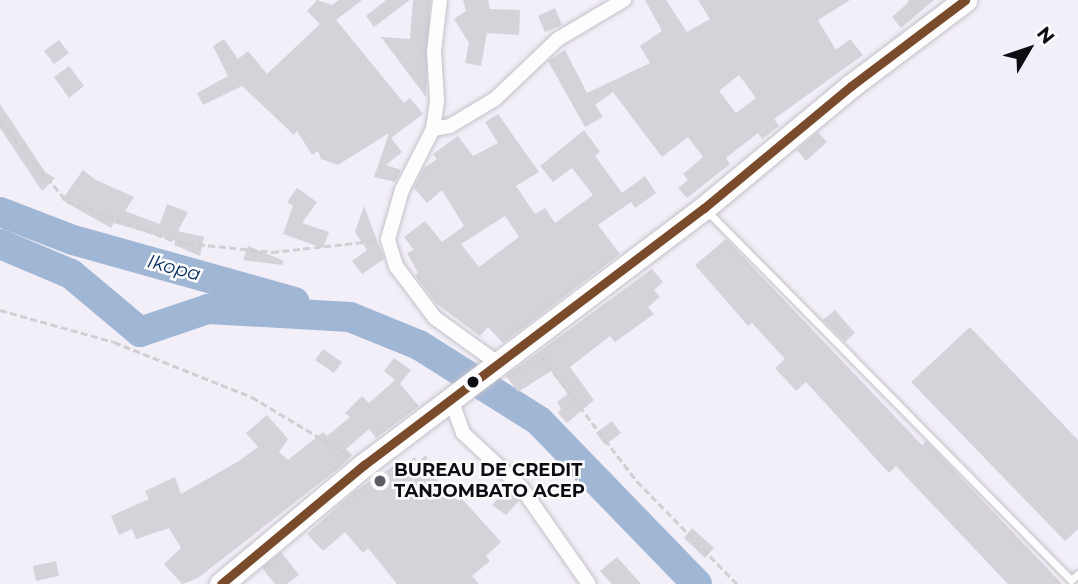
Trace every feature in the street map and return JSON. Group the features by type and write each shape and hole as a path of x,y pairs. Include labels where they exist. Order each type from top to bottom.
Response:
{"main road":[{"path":"221,584 450,397 529,341 704,208 851,86 965,0"}],"street":[{"path":"440,0 434,51 437,100 433,129 402,190 388,239 396,266 435,318 496,362"},
{"path":"433,129 450,126 495,99 558,39 624,0"},
{"path":"450,397 463,433 521,487 589,584"}],"lane":[{"path":"704,208 1071,580 1078,574"}],"path":[{"path":"0,121 67,201 177,242 272,252 388,239"},
{"path":"0,310 114,342 253,397 364,465"},
{"path":"529,341 637,481 737,584"}],"building":[{"path":"317,0 332,5 339,0 362,0 336,20 404,103 410,98 423,114 391,138 402,152 386,165 401,170 395,182 374,177 389,133 338,165 321,159 318,151 312,155 297,131 294,135 242,86 203,105 197,93 228,76 213,46 224,39 238,59 248,51 267,74 320,24 307,11"},
{"path":"386,0 410,0 374,27 366,16"},
{"path":"413,0 430,0 426,97 381,37 410,39"},
{"path":"463,0 488,0 490,9 520,10 519,35 487,33 481,66 465,63 469,43 454,19 466,11"},
{"path":"645,0 666,0 687,32 710,19 698,0 850,0 818,20 836,50 850,39 863,55 774,119 779,126 762,139 758,133 726,158 730,164 687,198 678,188 688,180 683,174 703,157 688,137 662,157 613,92 595,105 603,117 585,127 548,61 565,50 587,93 650,63 640,46 662,31","holes":["739,75 756,98 736,113 719,91"]},
{"path":"911,0 934,0 901,28 892,17"},
{"path":"555,8 562,25 545,32 538,16"},
{"path":"59,40 69,53 54,64 44,51"},
{"path":"69,66 84,86 69,98 54,77"},
{"path":"0,104 45,172 55,178 42,191 0,128"},
{"path":"498,114 539,172 516,186 535,214 545,208 555,223 593,195 572,168 553,182 540,166 584,130 600,152 595,156 622,193 645,176 656,193 635,208 631,202 598,225 620,254 503,343 488,327 480,336 437,304 415,275 418,273 407,253 414,250 404,237 425,221 442,242 464,226 442,190 427,203 414,188 424,168 437,159 433,154 458,136 473,156 498,143 485,122","holes":["505,216 519,237 479,267 461,244"]},
{"path":"818,132 827,142 806,161 797,150"},
{"path":"83,170 96,180 134,197 125,211 160,224 167,204 188,212 178,231 204,237 200,256 174,245 176,241 114,223 111,228 62,200"},
{"path":"297,188 317,202 302,223 329,232 323,248 283,234 293,206 287,202"},
{"path":"364,206 384,259 362,274 352,261 367,250 355,232"},
{"path":"726,239 922,445 926,441 1062,584 1008,584 896,466 889,473 806,382 796,391 775,368 785,359 752,323 748,326 695,265"},
{"path":"248,246 284,261 282,265 243,260"},
{"path":"652,269 663,282 654,290 660,297 648,307 654,314 615,342 610,336 570,367 594,400 567,423 558,413 561,409 557,402 568,394 551,371 518,392 506,376"},
{"path":"835,310 855,333 845,342 823,320"},
{"path":"970,327 1078,440 1078,529 1065,541 911,382"},
{"path":"323,349 342,362 334,373 315,360"},
{"path":"394,358 411,370 400,384 419,406 376,438 369,429 346,449 352,455 340,467 198,578 182,584 164,564 181,548 169,528 136,539 132,529 119,535 111,516 149,499 145,491 175,477 181,494 239,461 258,447 246,433 267,415 288,439 279,452 288,460 323,432 327,436 350,417 345,413 362,396 369,403 395,380 384,371"},
{"path":"612,421 621,433 605,445 596,433"},
{"path":"425,455 435,465 429,472 451,493 454,490 501,542 486,556 490,561 472,576 479,584 397,584 368,548 363,553 345,532 323,551 307,534 354,492 393,466 399,473 414,457 419,462"},
{"path":"508,488 519,501 506,515 492,505"},
{"path":"692,528 714,548 705,558 684,538"},
{"path":"281,552 299,575 287,584 275,584 262,568"},
{"path":"617,557 641,584 612,584 600,571"},
{"path":"56,561 59,576 36,581 33,566"}],"waterway":[{"name":"Ikopa","path":"0,212 73,240 295,302"},
{"path":"0,244 71,274 140,332 208,309 350,317 419,345 539,421 697,584"}],"transit line":[{"path":"221,584 364,465 704,208 851,86 965,0"}],"place":[{"name":"BUREAU DE CREDIT TANJOMBATO ACEP","path":"380,481"}]}
